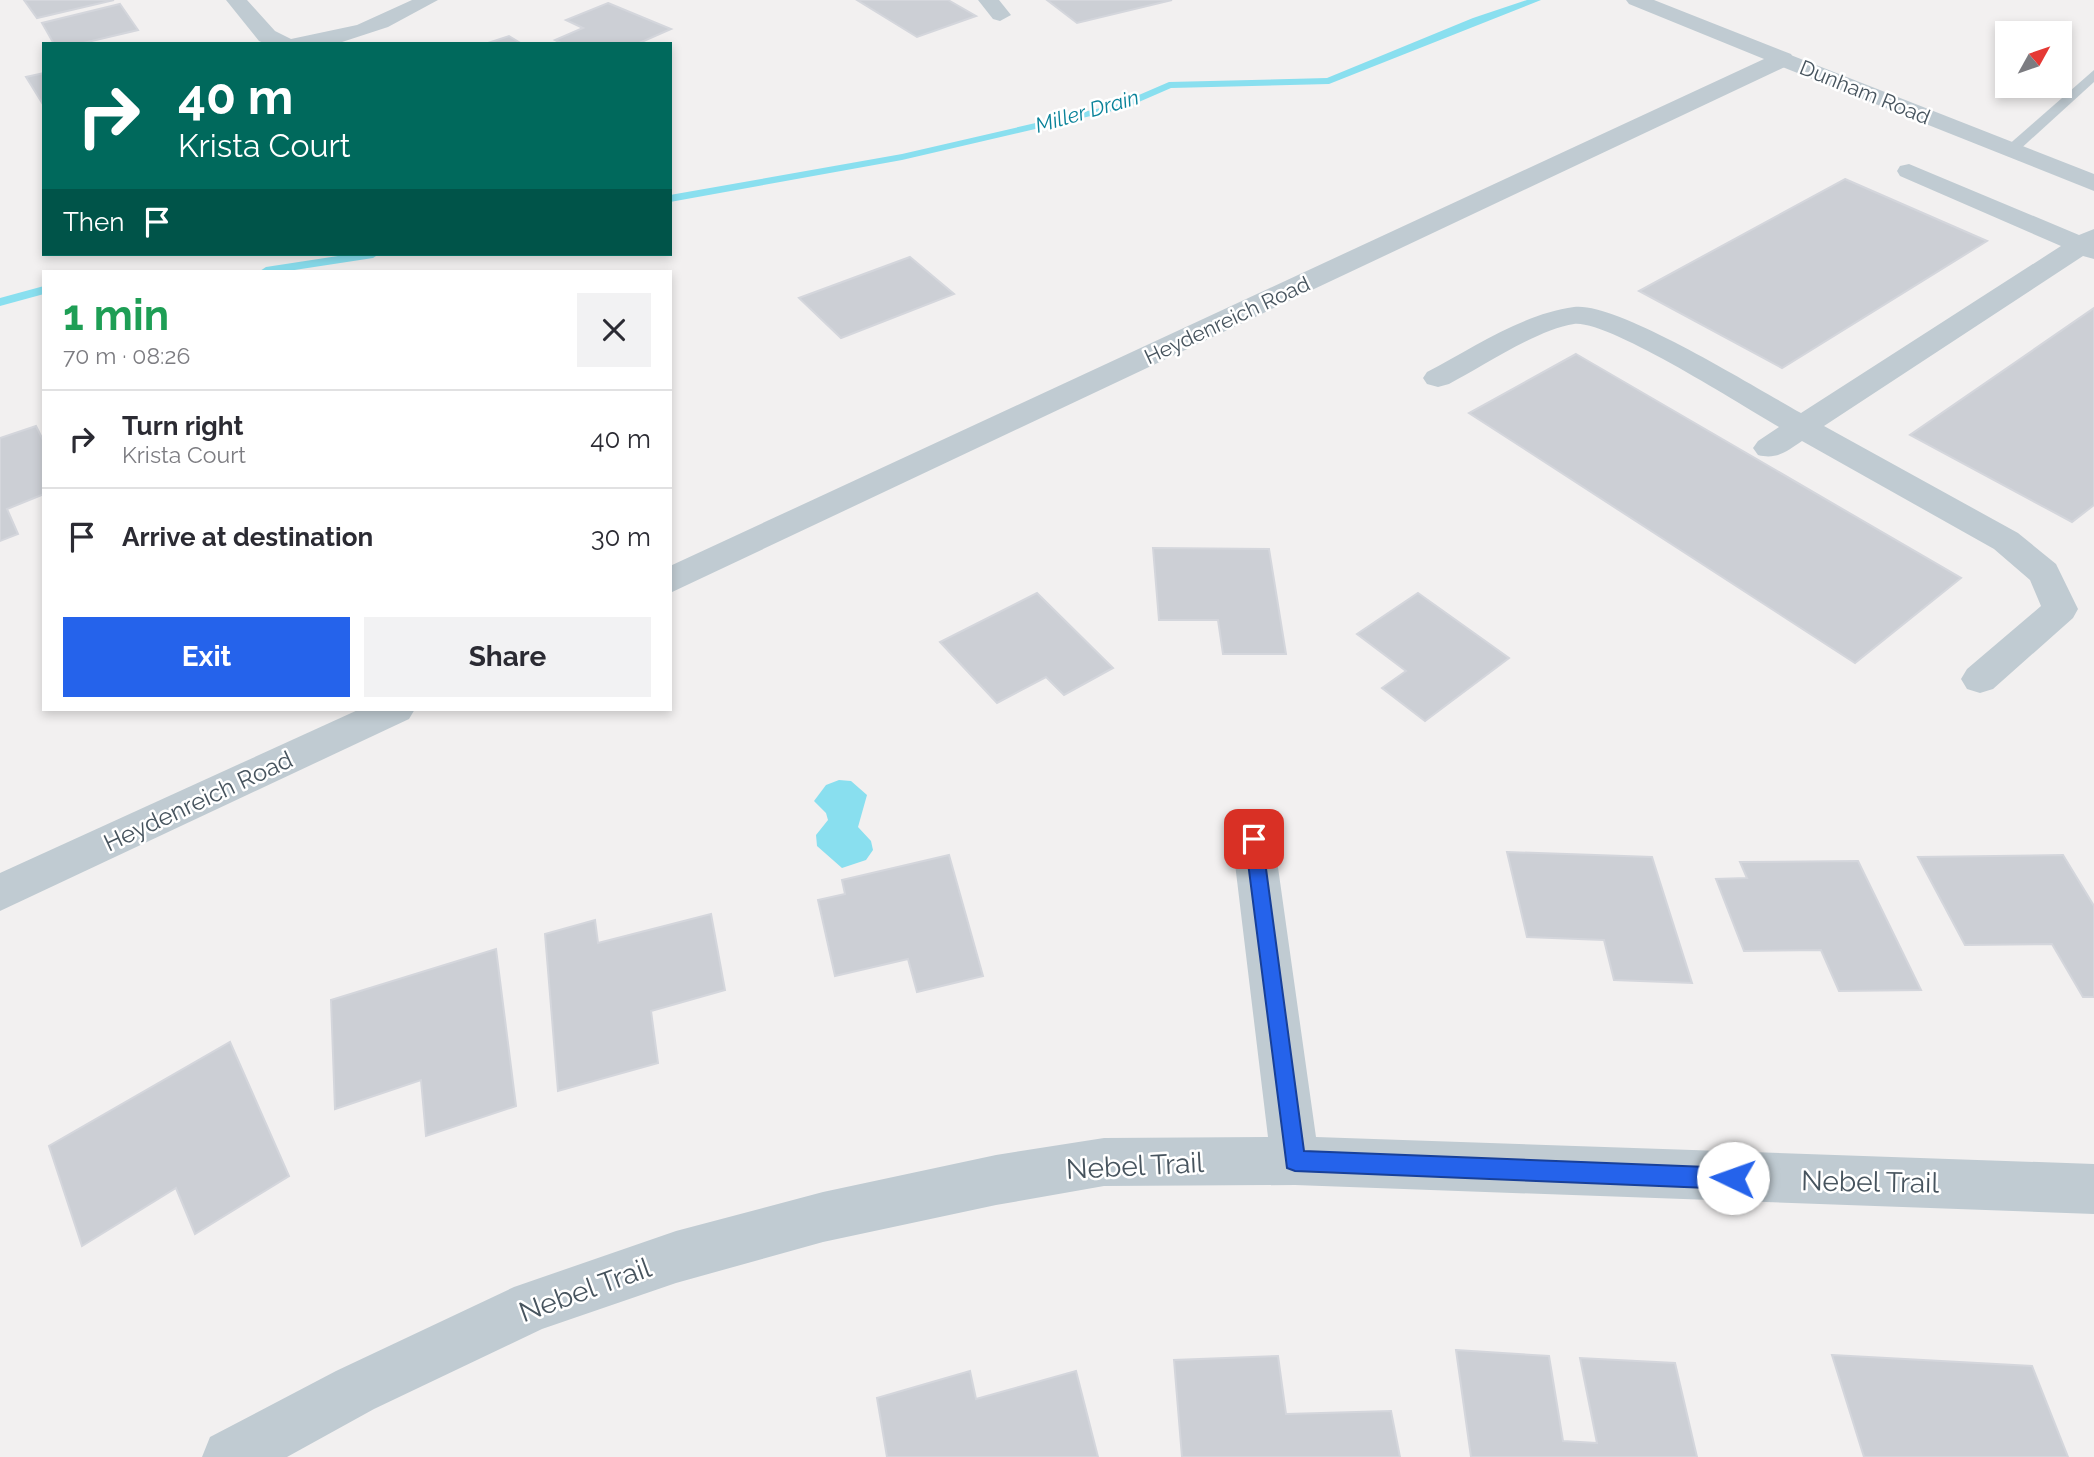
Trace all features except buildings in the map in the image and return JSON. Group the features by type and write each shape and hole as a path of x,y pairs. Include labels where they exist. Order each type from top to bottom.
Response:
{"street":[{"path":"236,0 267,37 279,42"},
{"path":"320,42 389,22 428,0"},
{"name":"Dunham Road","path":"1636,0 2094,183"},
{"name":"Heydenreich Road","path":"672,580 1783,59"},
{"path":"1909,171 2090,245"},
{"path":"1769,449 2090,245"},
{"path":"1438,378 1542,324 1577,315 1623,327 2006,541 2045,573 2060,609 1980,679"},
{"name":"Heydenreich Road","path":"0,893 392,711"},
{"path":"1254,839 1295,1161"},
{"name":"Nebel Trail","path":"230,1457 355,1391 533,1306 676,1257 822,1217 996,1180 1104,1162 1295,1161 1758,1180 2094,1189"}],"lane":[{"path":"2011,150 2094,74"}],"water":[{"path":"839,780 851,781 867,795 858,827 871,841 873,850 866,860 842,868 817,846 816,835 828,820 826,813 814,801 826,785"}],"waterway":[{"name":"Miller Drain","path":"672,199 902,157 1121,106 1169,85 1329,81 1476,20 1536,0"},
{"name":"Miller Drain","path":"272,270 360,256"},
{"name":"Miller Drain","path":"0,302 42,291"}],"route":[{"path":"1254,839 1295,1161 1733,1178"}]}
